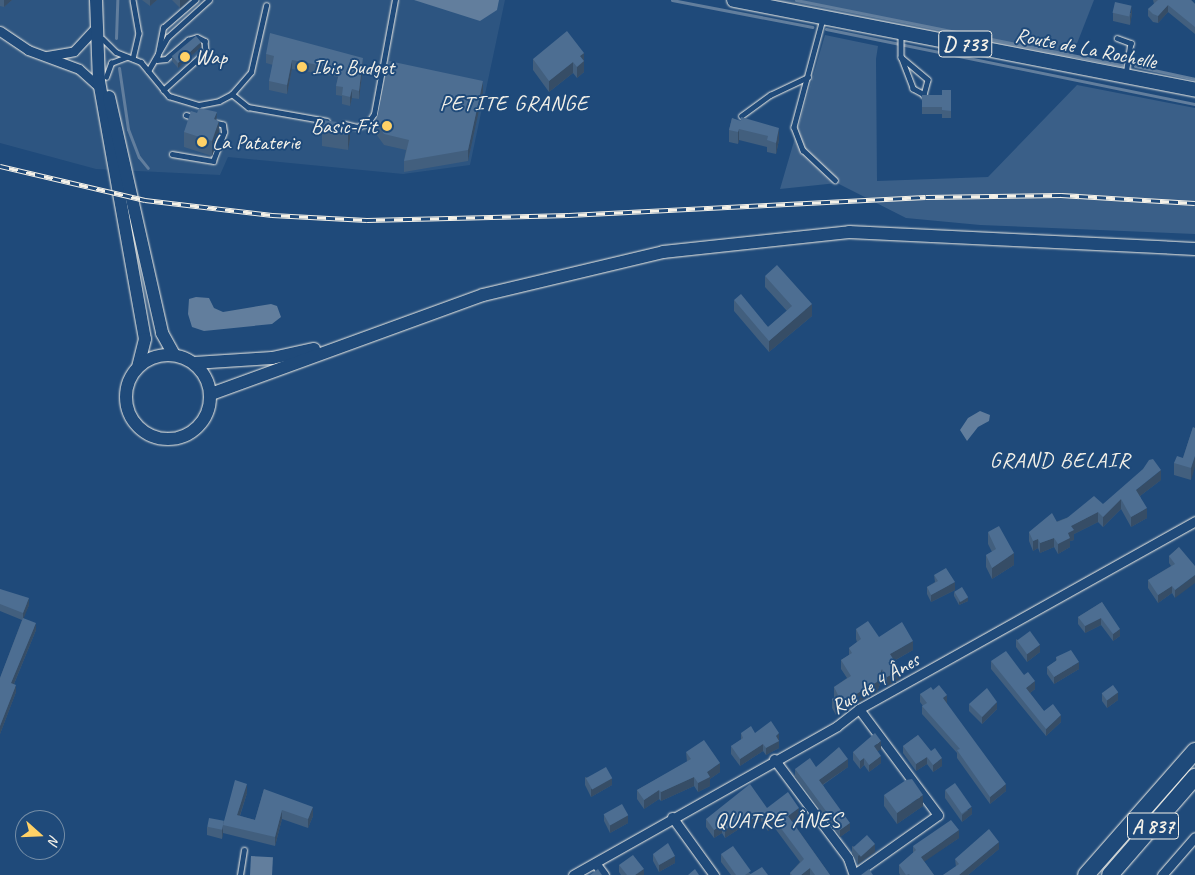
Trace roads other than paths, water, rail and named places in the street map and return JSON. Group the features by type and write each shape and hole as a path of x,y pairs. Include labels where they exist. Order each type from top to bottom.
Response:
{"highway":[{"path":"1112,846 1195,737"},
{"name":"A 837","path":"1086,875 1195,751"},
{"name":"A 837","path":"1110,875 1195,777"},
{"path":"1116,875 1195,793"}],"main road":[{"path":"96,0 96,27 103,83 145,338 138,367"},
{"path":"104,0 103,83 162,333 174,355"},
{"name":"Route de La Rochelle","path":"734,0 1126,75 1195,90"},
{"path":"211,394 483,295 559,275 663,252 768,238 849,232 1195,249"},
{"path":"194,363 208,382 211,394 203,421 193,431 181,438 153,437 132,419 126,406 130,379 138,367 148,359 174,355 194,363 272,358 351,342"}],"street":[{"path":"47,56 74,51 96,27"},
{"path":"0,31 28,50 79,69 103,83"},
{"name":"Rue de 4 Ânes","path":"573,875 672,816 837,726 859,709 1195,521"},
{"path":"774,760 848,858 855,874 938,815 859,709"},
{"path":"672,816 714,875"},
{"path":"1162,875 1195,837"},
{"path":"595,863 604,875"}],"lane":[{"path":"131,57 139,33 133,0"},
{"path":"157,60 163,28 194,0"},
{"path":"148,71 157,60 168,37 209,0"},
{"path":"339,123 357,127 367,124 374,114 395,0"},
{"path":"103,39 109,48 131,57 148,71 164,90 176,99 199,105 220,101 232,94 251,72 266,6"},
{"path":"824,17 794,127 803,150 835,180"},
{"path":"901,32 901,57 913,89 924,95 928,80 901,57"},
{"path":"157,60 166,59 188,40 196,37 205,41 206,52 164,90"},
{"path":"1117,38 1131,42 1126,75"},
{"path":"103,83 111,63 131,57"},
{"path":"741,116 770,95 808,76"},
{"path":"232,94 248,107 330,122"},
{"path":"186,115 198,119"},
{"path":"172,154 213,161 224,132 223,126 206,121"},
{"path":"240,875 244,850"}],"waterway":[{"path":"116,38 117,0"},
{"path":"672,0 812,27"},
{"path":"796,0 1122,65"},
{"path":"826,29 1195,104"},
{"path":"1135,66 1195,79"},
{"path":"119,68 128,129 139,157 148,168"}],"railway":[{"path":"0,166 145,200 272,215 367,220 569,215 926,197 1061,195 1195,203"}],"place":[{"name":"Wap","path":"185,57"},
{"name":"Ibis Budget","path":"302,67"},
{"name":"Basic-Fit","path":"387,126"},
{"name":"La Pataterie","path":"202,142"}],"district":[{"name":"PETITE GRANGE","path":"514,104"},
{"name":"GRAND BELAIR","path":"1060,461"},
{"name":"QUATRE ÂNES","path":"778,821"}]}
